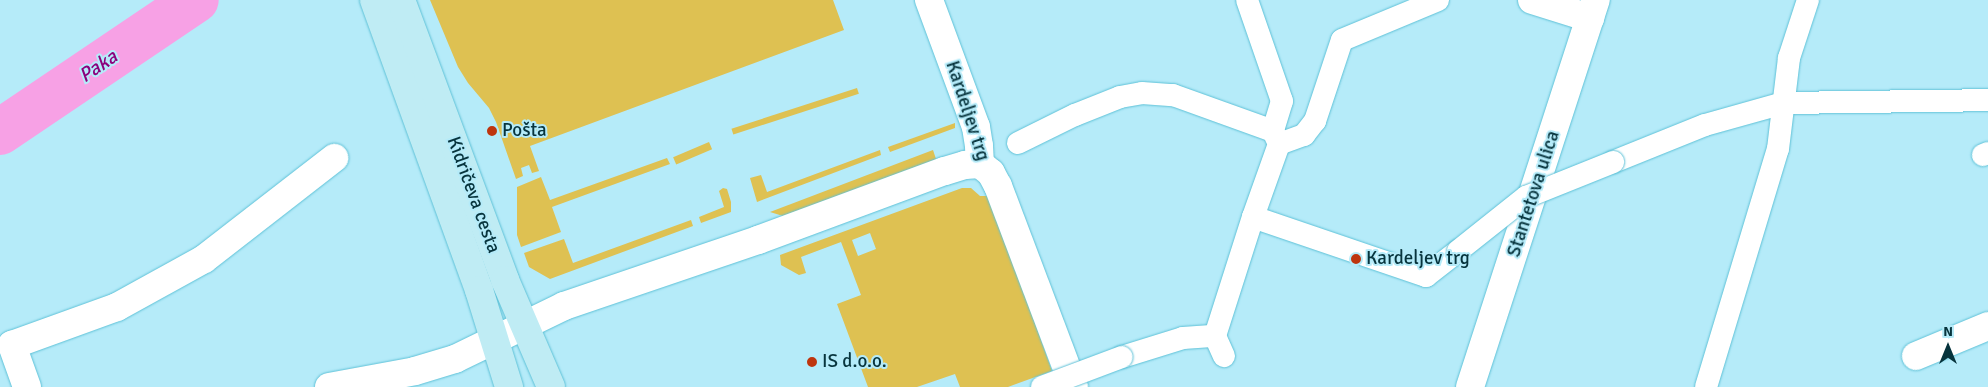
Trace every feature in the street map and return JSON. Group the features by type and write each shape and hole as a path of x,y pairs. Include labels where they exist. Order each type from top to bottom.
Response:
{"main road":[{"name":"Kidričeva cesta","path":"374,0 509,387"},
{"name":"Kidričeva cesta","path":"401,0 505,280 551,387"}],"street":[{"name":"Kardeljev trg","path":"929,0 976,127 980,164 991,173 998,186 1074,387"},
{"path":"1042,387 1122,357 1184,338 1220,346 1253,217 1276,138 1282,101 1247,0"},
{"path":"1276,138 1304,134 1315,121 1342,40 1438,0"},
{"path":"1532,0 1593,9"},
{"path":"1706,387 1778,149 1789,58 1808,0"},
{"name":"Stantetova ulica","path":"1470,387 1593,9"},
{"name":"Kardeljev trg","path":"1018,143 1075,115 1120,97 1142,93 1172,95 1276,138"},
{"path":"1253,217 1426,276 1526,197 1705,125 1784,103 1988,100"},
{"path":"27,387 6,344 117,307 204,259 334,158"},
{"path":"329,387 415,371 456,359 564,306 758,240 945,171 966,165 980,164"},
{"path":"1916,356 1988,326"}],"shaded area":[{"path":"430,0 833,0 844,30 530,146 539,171 532,173 529,165 521,168 523,176 516,179 496,122 489,108 468,83 458,67"},
{"path":"857,88 859,94 733,134 731,129"},
{"path":"955,123 955,128 890,152 888,147"},
{"path":"709,142 712,149 676,165 673,157"},
{"path":"880,150 881,155 757,202 750,178 761,175 767,192"},
{"path":"933,150 937,162 783,216 770,212"},
{"path":"667,158 670,164 552,207 561,232 521,247 517,235 517,187 541,177 550,200"},
{"path":"723,188 727,189 731,202 731,212 701,223 699,217 724,207 719,191"},
{"path":"962,188 971,188 980,196 990,196 1052,371 1008,387 960,387 955,374 917,387 868,387 837,304 861,295 841,242 801,257 806,273 799,275 781,265 780,255","holes":["870,233 876,249 858,256 852,240"]},
{"path":"691,220 693,226 550,279 529,267 524,253 564,239 573,263"}],"waterway":[{"name":"Paka","path":"0,132 196,0"}],"place":[{"name":"Pošta","path":"492,131"},
{"name":"Kardeljev trg","path":"1356,259"},
{"name":"IS d.o.o.","path":"812,362"}]}
